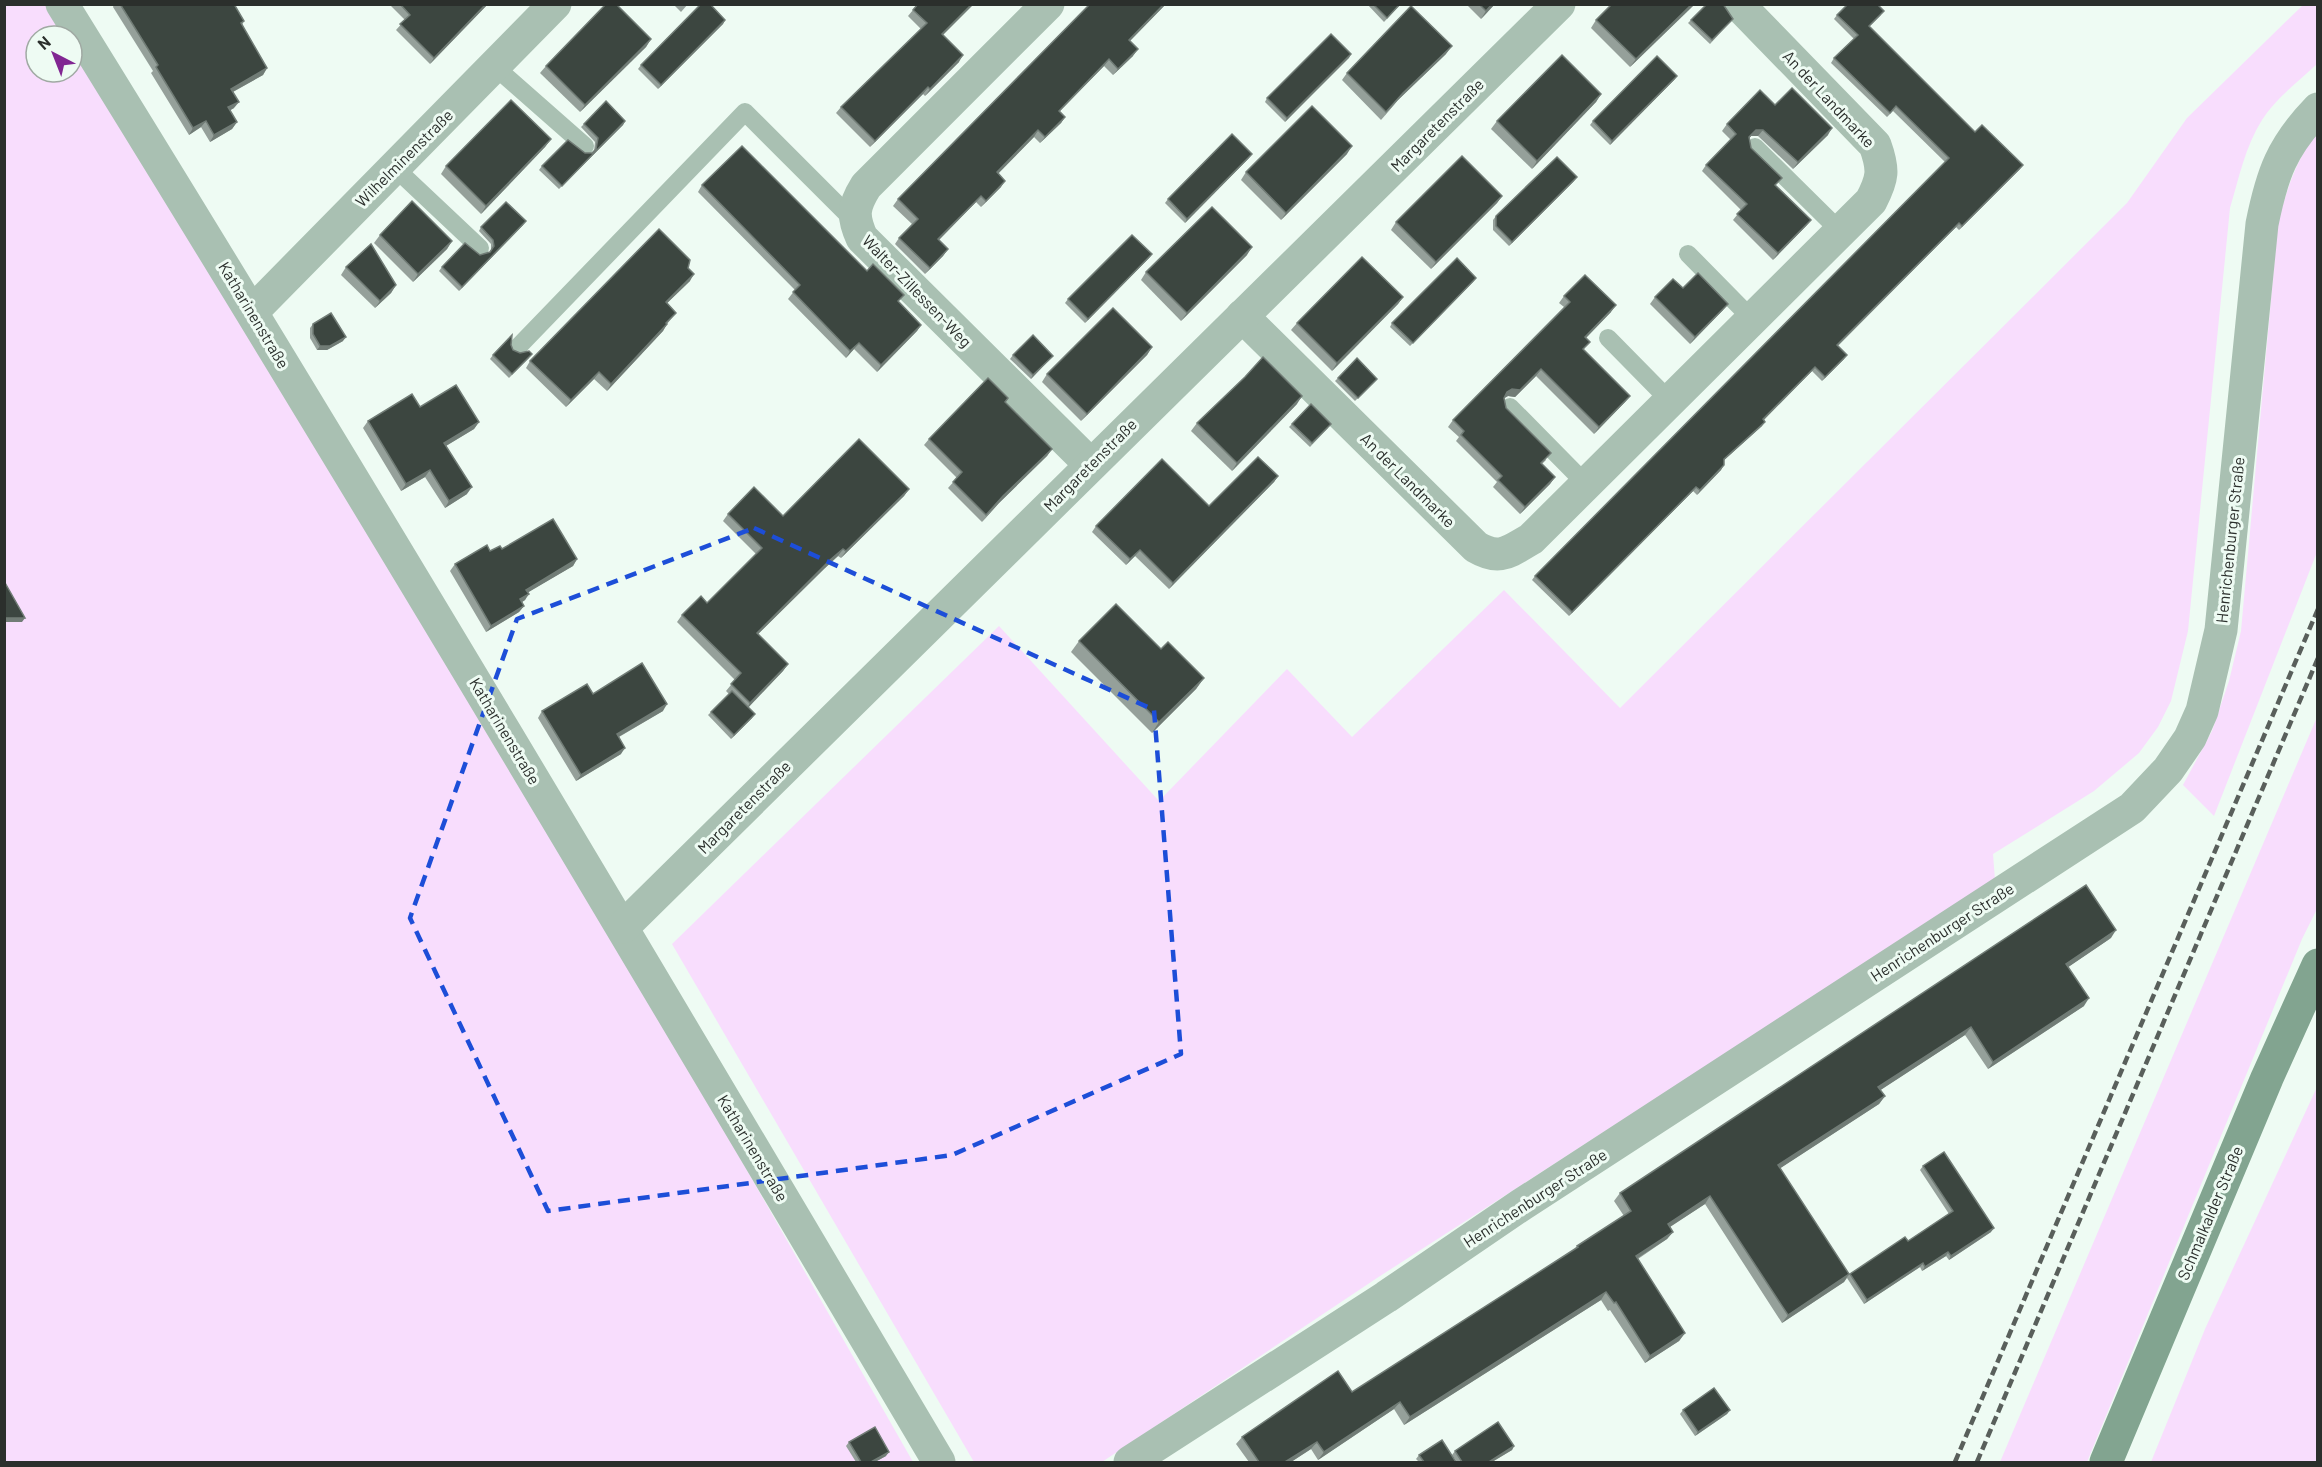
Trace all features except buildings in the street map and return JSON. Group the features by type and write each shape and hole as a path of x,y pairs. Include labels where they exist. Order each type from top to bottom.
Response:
{"main road":[{"name":"Schmalkalder Straße","path":"2106,1462 2267,1078 2318,965"}],"street":[{"name":"Katharinenstraße","path":"62,4 253,311 939,1462"},
{"name":"Wilhelminenstraße","path":"253,311 555,4"},
{"name":"Walter-Zillessen-Weg","path":"1048,4 866,186 856,202 854,221 862,238 1091,465"},
{"name":"Margaretenstraße","path":"622,927 1559,4"},
{"name":"An der Landmarke","path":"1242,316 1476,547 1489,554 1506,553 1531,540 1871,201 1881,182 1882,163 1875,145 1738,4"},
{"name":"Henrichenburger Straße","path":"1130,1462 2132,808 2168,770 2190,738 2202,711 2222,630 2262,224 2270,186 2282,157 2297,132 2318,109"}],"lane":[{"path":"494,66 585,146"},
{"path":"519,346 745,112 854,221"},
{"path":"1755,147 1840,231"},
{"path":"394,168 480,248"},
{"path":"1688,254 1752,319"},
{"path":"1608,338 1670,401"},
{"path":"1510,407 1586,484"}],"highlighted area":[{"path":"754,528 1154,710 1181,1054 952,1155 548,1211 410,918 517,619"}],"shaded area":[{"path":"4,5 46,5 58,24 24,24 24,84 84,84 84,68 612,933 913,1462 5,1462"},
{"path":"2303,5 2317,5 2317,64 2280,98 2262,120 2247,152 2230,208 2188,631 2171,701 2158,727 2139,753 2094,791 1993,854 1995,880 1377,1278 1102,1462 974,1462 672,944 999,626 1159,801 1287,669 1352,737 1504,590 1620,708 2127,203 2187,118"},
{"path":"2317,133 2317,552 2214,816 2183,785 2212,731 2229,681 2241,631 2278,222 2298,164"},
{"path":"2317,717 2317,909 2302,939 2087,1462 2000,1462"},
{"path":"2317,1087 2317,1462 2151,1462 2205,1329"}],"railway":[{"path":"1955,1462 2318,609"},
{"path":"1977,1462 2318,658"}]}
